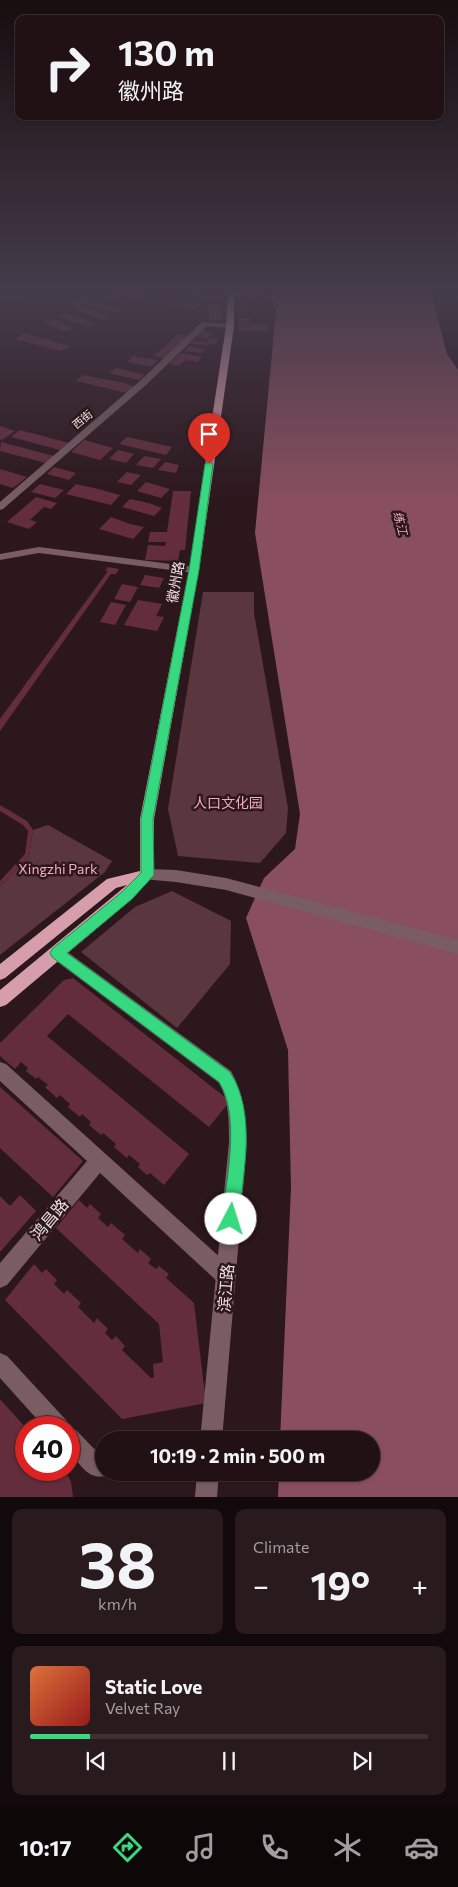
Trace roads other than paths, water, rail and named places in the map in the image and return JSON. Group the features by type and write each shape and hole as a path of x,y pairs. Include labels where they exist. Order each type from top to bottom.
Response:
{"main road":[{"name":"徽州路","path":"147,875 147,819 194,570 225,363"},
{"path":"0,1000 127,895 147,875"},
{"path":"0,973 112,883 147,875"}],"street":[{"name":"西街","path":"0,507 164,363"},
{"path":"0,557 27,550 39,550 194,570"},
{"path":"147,875 184,877 226,884 458,947"},
{"name":"滨江路","path":"57,953 225,1077 238,1109 238,1142 212,1431"},
{"path":"0,1070 226,1276"},
{"name":"鸿昌路","path":"0,1278 99,1160"},
{"path":"0,1363 49,1416"},
{"path":"80,1449 95,1465"},
{"path":"206,1497 207,1481"}],"water":[{"name":"练江","path":"271,363 453,363 458,370 458,1497 278,1497 279,1481 380,1481 380,1431 280,1431 291,1188 288,1050 246,918 264,878 295,849 300,814 255,533"}],"park label":[{"name":"人口文化园","path":"228,802"},
{"name":"Xingzhi Park","path":"58,868"}]}
